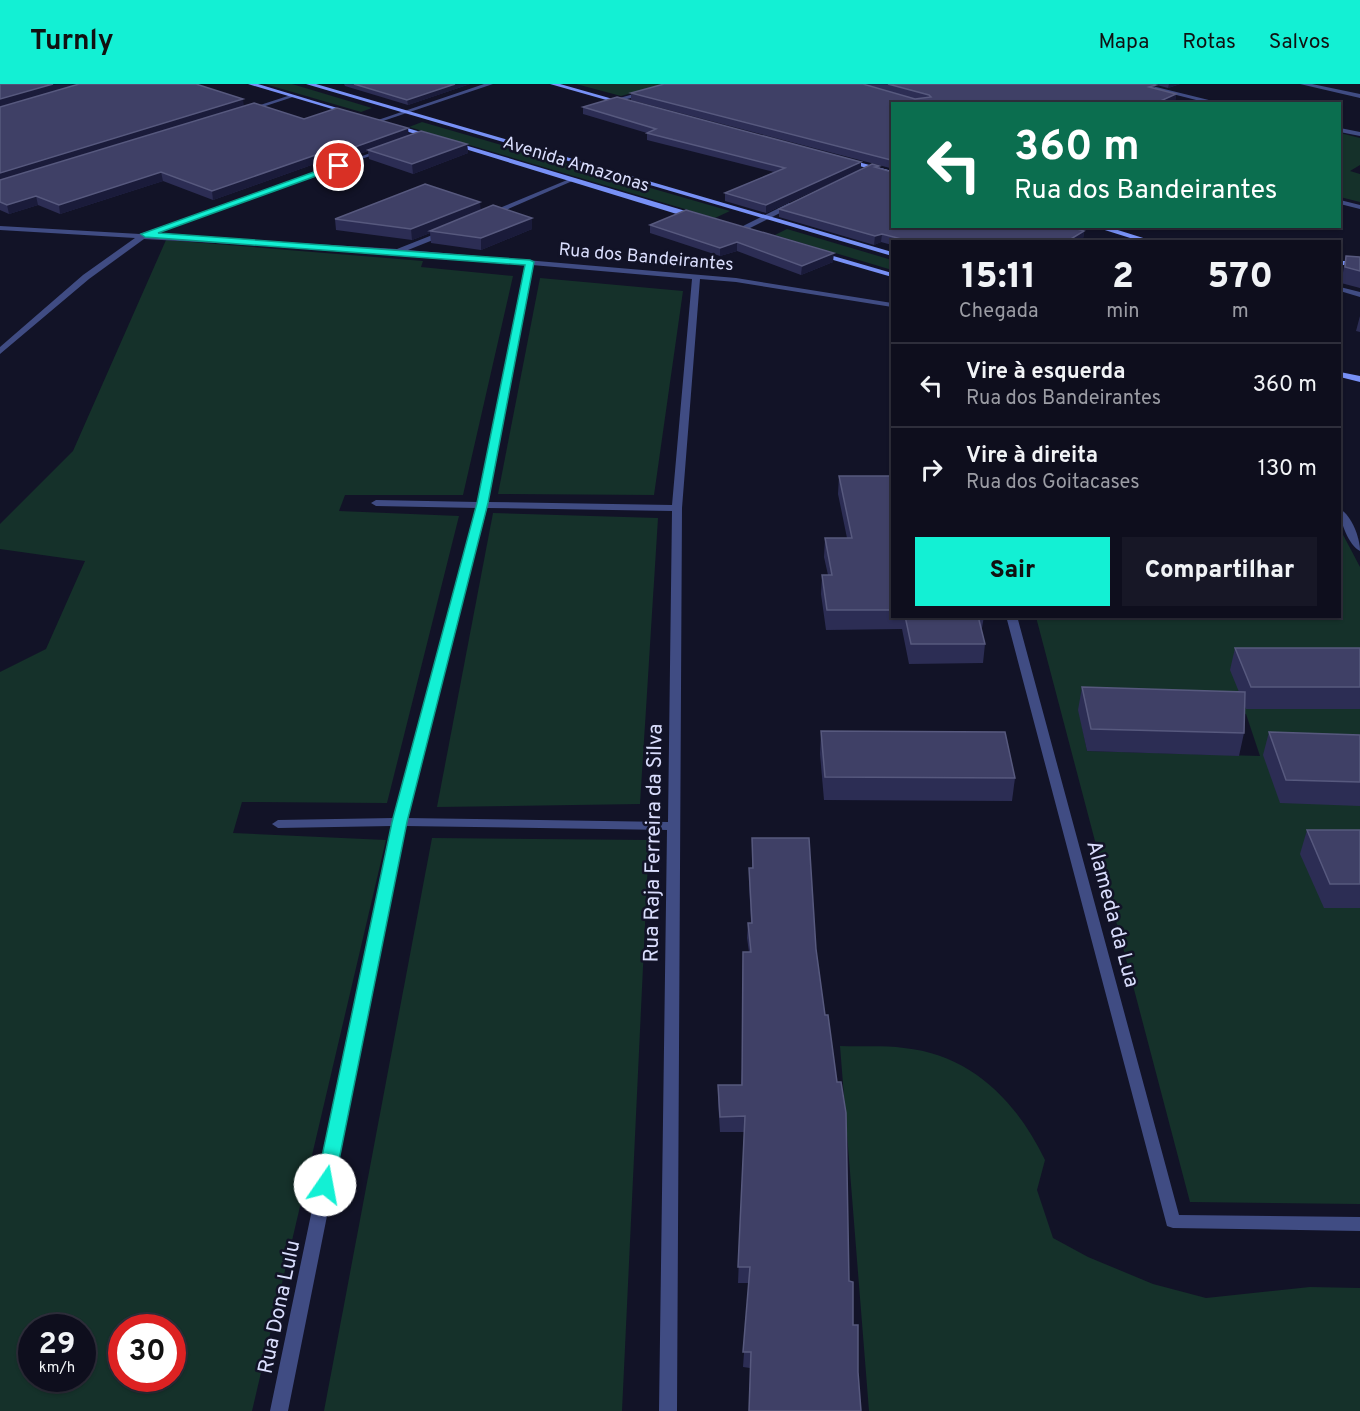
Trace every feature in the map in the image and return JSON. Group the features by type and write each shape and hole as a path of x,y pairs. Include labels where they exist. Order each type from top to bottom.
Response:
{"main road":[{"path":"252,84 356,115"},
{"name":"Avenida Amazonas","path":"309,84 891,254"},
{"path":"553,84 638,106"},
{"path":"367,118 436,139"},
{"name":"Avenida Amazonas","path":"448,142 706,220"},
{"path":"839,159 891,173"},
{"path":"728,226 750,233"},
{"path":"1102,228 1146,240"},
{"path":"805,249 891,275"},
{"path":"1341,262 1360,263"},
{"path":"1341,375 1360,379"}],"street":[{"path":"378,121 490,84"},
{"path":"1136,84 1213,102"},
{"path":"1303,84 1360,96"},
{"path":"615,100 657,89"},
{"path":"236,113 293,96"},
{"path":"1341,130 1360,134"},
{"path":"414,139 425,135"},
{"path":"0,351 86,277 145,234 391,147"},
{"path":"862,173 872,168"},
{"path":"475,219 574,179"},
{"path":"1341,202 1360,207"},
{"path":"739,230 797,203"},
{"name":"Rua dos Bandeirantes","path":"0,228 145,234 530,262 736,280 891,305"},
{"path":"398,251 453,228"},
{"name":"Rua Dona Lulu","path":"279,1411 399,822 483,503 530,262"},
{"name":"Rua Raja Ferreira da Silva","path":"668,1411 677,508 696,277"},
{"path":"1341,289 1360,295"},
{"path":"376,503 677,508"},
{"path":"1341,514 1360,548"},
{"name":"Alameda da Lua","path":"1012,618 1173,1221 1360,1224"},
{"path":"278,824 399,822 673,826"}],"green space":[{"path":"265,84 292,84 372,108 361,112"},
{"path":"576,84 664,84 621,96"},
{"path":"422,122 730,211 715,218 409,127"},
{"path":"1341,133 1360,138 1360,165 1350,171 1360,174 1360,202 1341,197"},
{"path":"787,229 891,260 891,270 775,235"},
{"path":"166,240 423,261 421,267 513,276 463,495 345,495 339,511 459,516 387,803 242,802 233,833 386,840 252,1411 0,1411 0,672 46,649 85,561 0,549 0,524 73,451"},
{"path":"540,278 683,291 654,495 498,494"},
{"path":"493,513 658,518 640,804 437,807"},
{"path":"1341,531 1360,567 1360,670 1246,709 1360,709 1360,853 1324,908 1360,908 1360,1204 1190,1202 1036,618 1341,618","holes":["1079,710 1246,714 1260,756 1087,751"]},
{"path":"432,838 649,840 622,1411 324,1411"},
{"path":"840,1046 896,1047 928,1052 951,1060 990,1085 1021,1119 1045,1160 1037,1190 1053,1238 1088,1257 1153,1284 1206,1298 1310,1287 1360,1288 1360,1411 869,1411"}],"building":[{"path":"0,84 53,84 0,99"},
{"path":"79,84 196,84 243,99 0,173 0,107"},
{"path":"354,84 455,84 407,100"},
{"path":"664,84 863,84 915,99 931,97 888,84 1153,84 1156,85 1149,87 1176,94 1158,102 891,102 891,160 631,93"},
{"path":"617,97 861,162 766,205 725,193 785,168 647,133 656,129 583,107"},
{"path":"254,103 304,119 337,108 408,128 355,147 347,144 212,191 161,172 59,205 36,196 7,205 0,202 0,180"},
{"path":"421,131 467,144 412,164 368,150"},
{"path":"872,164 891,172 891,228 1074,228 1084,231 1069,240 905,240 882,234 875,236 779,209"},
{"path":"425,184 480,202 411,229 335,219"},
{"path":"493,205 532,218 481,238 430,231"},
{"path":"686,210 834,253 802,266 737,242 720,248 650,225"},
{"path":"1346,256 1360,257 1360,271 1345,267"},
{"path":"839,476 891,476 891,610 827,610 822,575 832,575 825,538 852,538"},
{"path":"905,618 978,618 985,644 911,644"},
{"path":"1235,648 1360,648 1360,687 1251,687"},
{"path":"1082,687 1245,692 1244,733 1091,729"},
{"path":"821,731 1005,732 1015,778 825,777"},
{"path":"1269,732 1360,735 1360,782 1286,780"},
{"path":"1307,830 1360,830 1360,884 1330,884"},
{"path":"752,838 809,838 816,949 837,1082 841,1082 846,1113 849,1281 853,1282 853,1325 858,1325 861,1411 749,1411 751,1352 743,1352 750,1267 738,1267 745,1116 720,1117 718,1085 742,1085 743,952 751,952 748,923 752,923 749,868 753,868"}],"route":[{"path":"325,1185 399,822 483,503 530,262 145,234 339,166"}]}
